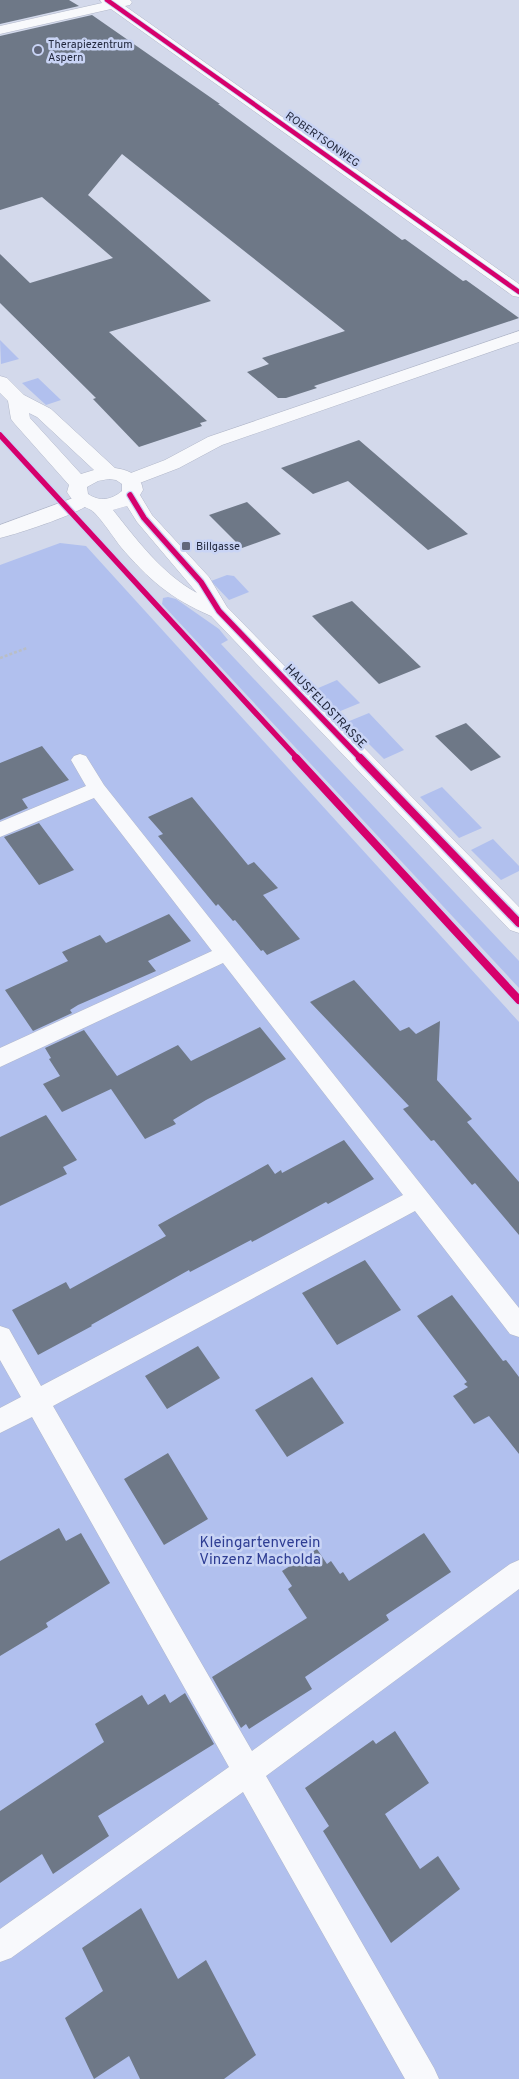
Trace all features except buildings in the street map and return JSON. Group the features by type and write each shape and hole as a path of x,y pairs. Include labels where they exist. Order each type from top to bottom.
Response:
{"street":[{"path":"0,30 110,2 135,0"},
{"name":"ROBERTSONWEG","path":"110,2 519,292"},
{"path":"0,532 67,508 87,496 116,504 130,488 215,441 519,336"},
{"name":"HAUSFELDSTRASSE","path":"0,382 17,399 44,413 108,473"},
{"name":"HAUSFELDSTRASSE","path":"17,399 21,419 129,542 172,586 188,597 219,611"},
{"path":"87,496 91,475 108,473 122,475 130,488"},
{"name":"HAUSFELDSTRASSE","path":"130,488 144,518 201,582 219,611 519,923"}],"lane":[{"path":"80,760 96,789 224,954 519,1326"},
{"path":"0,830 96,789"},
{"path":"0,1058 224,954"},
{"path":"0,1421 418,1198"},
{"path":"0,1337 35,1402 423,2079"},
{"path":"0,1947 247,1772 519,1573"}],"path":[{"path":"0,658 28,648"}],"green space":[{"path":"0,340 19,359 1,364"},
{"path":"38,378 61,400 46,405 22,383"},
{"name":"Kleingartenverein Vinzenz Macholda","path":"60,543 86,546 519,1022 519,2079 0,2079 0,565"},
{"path":"227,575 234,576 249,592 229,600 211,581"},
{"path":"163,598 176,599 219,629 228,640 221,644 519,961 519,988 162,604"},
{"path":"337,680 360,703 338,712 316,689"},
{"path":"369,713 404,750 384,759 347,722"},
{"path":"442,787 482,828 459,838 420,797"},
{"path":"493,839 519,866 519,871 501,880 471,850"}],"cycle path":[{"path":"107,0 519,292"},
{"path":"0,435 519,1000"},
{"path":"130,495 144,518 201,582 219,611 519,923"}],"place":[{"name":"Therapiezentrum Aspern","path":"38,50"},
{"name":"Billgasse","path":"186,546"}]}
